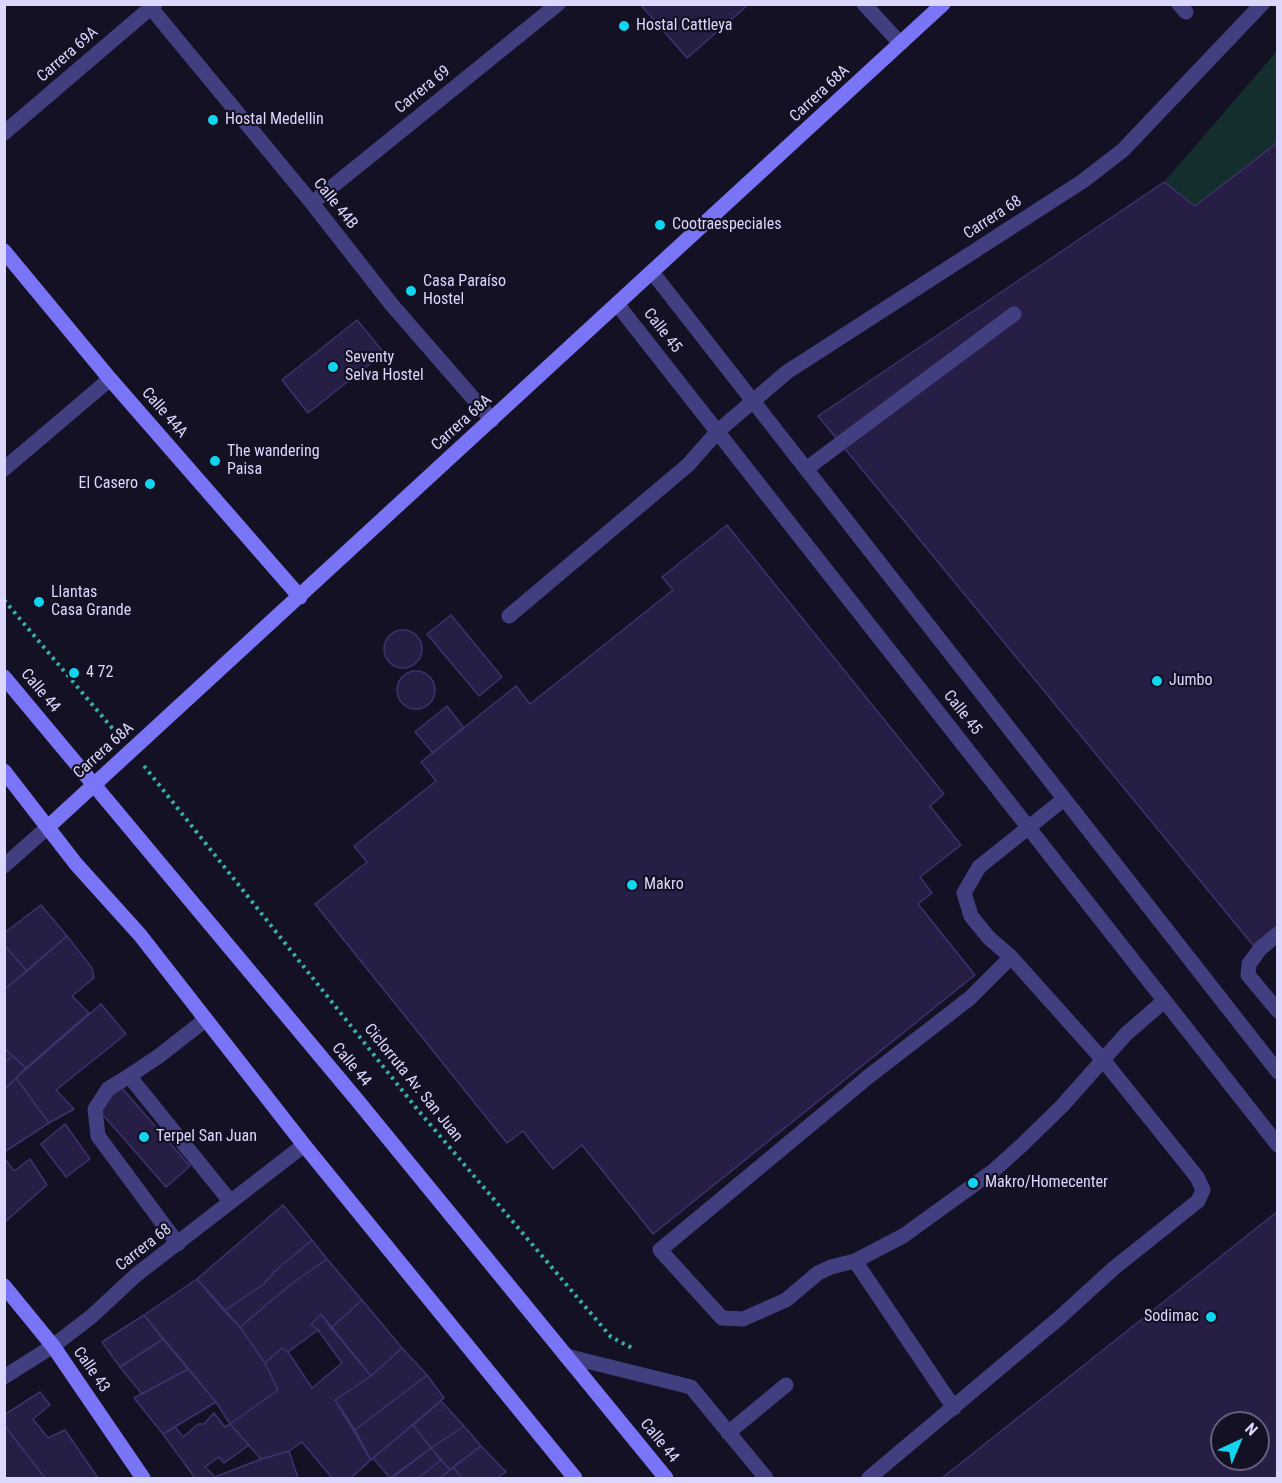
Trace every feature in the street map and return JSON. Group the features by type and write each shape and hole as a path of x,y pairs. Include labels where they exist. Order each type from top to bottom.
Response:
{"main road":[{"name":"Carrera 68A","path":"48,827 943,4"},
{"name":"Calle 44A","path":"4,251 110,379 300,597"},
{"name":"Calle 44","path":"4,677 364,1109 666,1479"},
{"path":"4,771 76,864 140,935 304,1145 575,1479"},
{"name":"Calle 43","path":"4,1286 53,1346 143,1479"}],"street":[{"name":"Carrera 69","path":"312,203 558,4"},
{"path":"864,4 900,44"},
{"name":"Carrera 68","path":"509,616 688,465 718,431 787,372 1083,181 1123,150 1262,4"},
{"name":"Calle 44B","path":"153,6 392,305 492,420"},
{"name":"Carrera 69A","path":"4,133 153,6"},
{"name":"Calle 45","path":"652,272 1278,1072"},
{"name":"Calle 45","path":"617,304 1278,1145"},
{"path":"806,469 1014,314"},
{"path":"4,469 110,379"},
{"path":"869,1479 1114,1268 1198,1201 1203,1190 1197,1177 1104,1061 1011,957 988,938 971,916 964,893 980,867 1064,799"},
{"name":"Carrera 68A","path":"4,866 48,827"},
{"path":"1278,934 1260,949 1249,964 1248,975 1278,1011"},
{"path":"1011,957 969,998 877,1069 660,1250 722,1318 743,1319 786,1300 818,1273 855,1261 903,1236 993,1171 1021,1146 1062,1107 1126,1034 1164,1000"},
{"path":"178,1244 98,1136 95,1109 108,1089 159,1056 205,1020"},
{"path":"129,1076 230,1201"},
{"name":"Carrera 68","path":"4,1377 53,1346 92,1316 136,1275 304,1145"},
{"path":"855,1261 954,1408"},
{"path":"566,1356 691,1387 766,1479"},
{"path":"728,1432 786,1385"}],"path":[{"path":"4,600 96,709"},
{"name":"Ciclorruta Av. San Juan","path":"161,787 417,1109 611,1337 642,1353 654,1377"}],"green space":[{"path":"1277,51 1277,142 1195,206 1164,182"}],"building":[{"path":"640,4 749,4 687,58"},
{"name":"Jumbo","path":"1278,142 1278,925 1253,945 818,416 1164,182 1195,206"},
{"name":"Seventy Selva Hostel","path":"357,320 384,353 308,413 282,380"},
{"name":"Makro","path":"727,525 944,794 930,806 961,845 920,877 932,893 918,904 975,975 653,1234 582,1145 553,1169 523,1131 507,1143 315,904 367,862 354,846 436,781 421,762 516,686 530,704 673,590 662,577"},
{"path":"451,615 502,677 479,696 427,634"},
{"path":"403,630 410,631 416,636 421,642 421,656 416,662 410,667 403,668 396,667 390,662 385,656 384,649 385,642 390,636 396,631"},
{"path":"416,671 423,672 429,677 434,683 434,697 429,703 423,708 416,709 409,708 403,703 398,697 397,690 398,683 403,677 409,672"},
{"path":"447,706 464,728 433,753 415,732"},
{"path":"41,905 67,936 27,971 4,945 4,933"},
{"path":"67,936 92,968 94,978 72,996 89,1013 26,1068 4,1048 4,990"},
{"path":"4,945 27,971 4,990"},
{"path":"101,1004 126,1034 56,1090 74,1109 49,1123 16,1078"},
{"path":"4,1048 13,1056 4,1063"},
{"path":"13,1056 26,1068 4,1090 4,1063"},
{"path":"16,1078 49,1123 4,1152 4,1090"},
{"name":"Terpel San Juan","path":"121,1087 190,1166 166,1187 97,1108"},
{"path":"65,1124 90,1159 66,1177 41,1144"},
{"path":"4,1158 14,1171 30,1159 47,1185 6,1221 4,1219"},
{"path":"283,1205 312,1240 275,1271 264,1284 224,1311 197,1279"},
{"name":"Sodimac","path":"1278,1211 1278,1478 942,1478"},
{"path":"312,1240 327,1259 290,1285 240,1327 224,1311 264,1284 275,1271"},
{"path":"327,1259 362,1300 331,1328 321,1314 311,1325 318,1330 288,1352 282,1348 265,1363 240,1327 290,1285"},
{"path":"197,1279 240,1327 265,1363 278,1390 230,1424 216,1402 144,1315"},
{"path":"362,1300 402,1348 371,1376 331,1328"},
{"path":"321,1314 371,1376 335,1400 371,1460 351,1478 332,1478 302,1442 289,1451 261,1459 230,1424 278,1390 265,1363 282,1348 288,1352 312,1388 342,1363 318,1330 311,1325"},
{"path":"144,1315 163,1339 120,1367 102,1342"},
{"path":"163,1339 188,1369 142,1394 120,1367"},
{"path":"402,1348 427,1375 355,1430 335,1400 371,1376"},
{"path":"188,1369 216,1402 163,1434 134,1398"},
{"path":"427,1375 444,1398 371,1460 355,1430"},
{"path":"40,1392 50,1405 33,1419 48,1438 65,1430 98,1478 45,1478 4,1425 4,1415"},
{"path":"441,1401 464,1426 431,1448 413,1425"},
{"path":"214,1413 225,1427 230,1424 249,1445 224,1463 219,1457 205,1467 215,1477 289,1451 298,1478 195,1478 163,1434 175,1427 183,1437 198,1424 204,1424"},
{"path":"4,1425 45,1478 4,1477"},
{"path":"413,1425 431,1448 390,1478 373,1458"},
{"path":"464,1426 481,1446 450,1470 431,1448"},
{"path":"481,1446 506,1472 497,1478 462,1478 453,1467"},
{"path":"431,1448 441,1460 418,1478 392,1478"},
{"path":"441,1460 450,1470 440,1478 418,1478"},
{"path":"453,1467 462,1478 440,1478 450,1470"}],"place":[{"name":"Hostal Cattleya","path":"624,26"},
{"name":"Hostal Medellin","path":"213,120"},
{"name":"Cootraespeciales","path":"660,225"},
{"name":"Casa Paraíso Hostel","path":"411,291"},
{"name":"Seventy Selva Hostel","path":"333,367"},
{"name":"The wandering Paisa","path":"215,461"},
{"name":"El Casero","path":"150,484"},
{"name":"Llantas Casa Grande","path":"39,602"},
{"name":"4 72","path":"74,673"},
{"name":"Jumbo","path":"1157,681"},
{"name":"Makro","path":"632,885"},
{"name":"Terpel San Juan","path":"144,1137"},
{"name":"Makro/Homecenter","path":"973,1183"},
{"name":"Sodimac","path":"1211,1317"}]}
